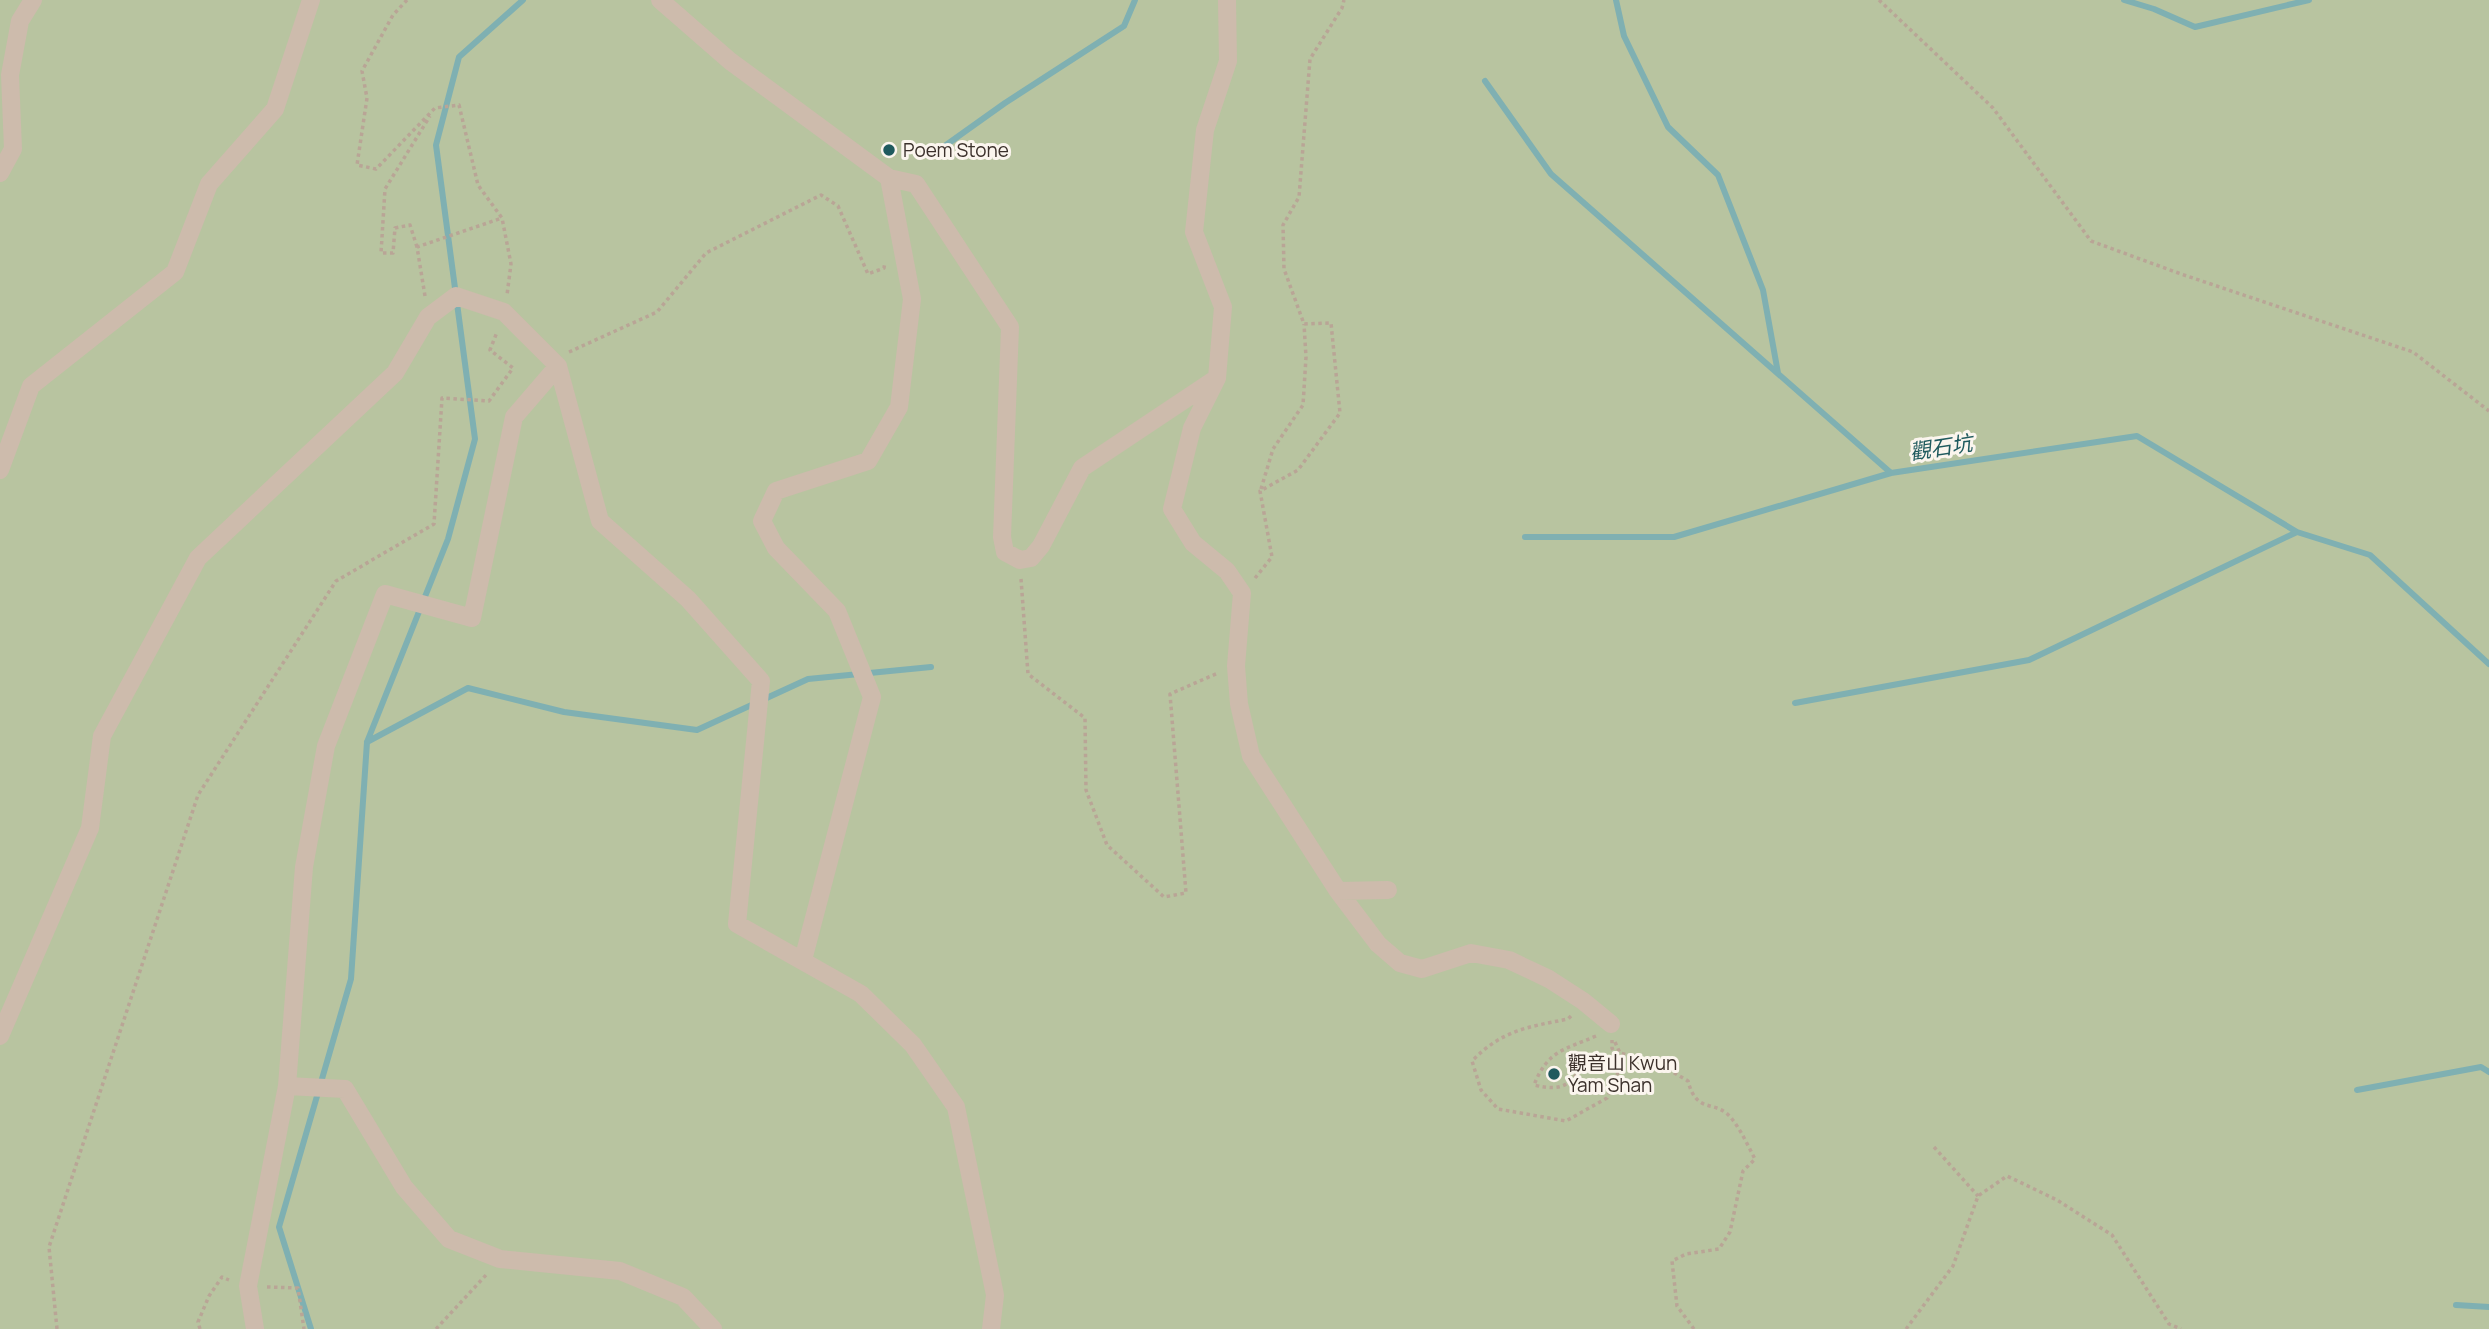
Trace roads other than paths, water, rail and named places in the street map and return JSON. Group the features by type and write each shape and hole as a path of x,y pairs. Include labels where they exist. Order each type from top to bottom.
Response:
{"lane":[{"path":"0,173 13,149 10,75 20,21 33,0"},
{"path":"0,470 31,386 174,272 209,184 275,109 311,0"},
{"path":"660,0 730,61 889,178 916,184 1010,327 1002,537 1005,552 1020,559 1031,558 1041,546 1082,468 1217,378"},
{"path":"1227,0 1228,61 1205,130 1194,232 1223,307 1217,378 1192,429 1172,509 1193,543 1227,571 1242,593 1236,666 1239,704 1251,756 1338,891 1378,944 1400,963 1422,969 1471,953 1509,960 1549,979 1583,1001 1611,1024"},
{"path":"803,960 872,697 837,611 776,548 762,521 776,491 868,461 899,407 912,299 889,178"},
{"path":"0,1036 90,828 102,736 198,558 395,373 428,317 456,296 504,312 555,363 600,521 688,599 761,681 737,925 860,994 913,1045 956,1107 995,1295 991,1329"},
{"path":"255,1329 248,1286 287,1086 304,867 326,746 385,594 472,618 514,416 555,363"},
{"path":"1338,891 1388,890"},
{"path":"287,1086 345,1090 404,1187 449,1239 500,1259 620,1271 683,1297 713,1329"}],"waterway":[{"path":"311,1329 279,1227 351,979 367,742 448,539 475,439 436,145 459,57 523,0"},
{"path":"939,150 1005,103 1124,26 1135,0"},
{"path":"1616,0 1624,36 1668,127 1718,175 1763,290 1778,373"},
{"path":"2124,0 2154,9 2195,27 2309,0"},
{"name":"觀石坑","path":"1485,81 1551,174 1891,473 2137,436 2297,532 2370,555 2489,664"},
{"path":"1525,537 1674,537 1891,473"},
{"path":"1795,703 2029,660 2297,532"},
{"path":"367,742 468,688 564,712 697,730 808,679 931,667"},
{"path":"2357,1090 2481,1067 2489,1072"},
{"path":"2456,1305 2489,1307"}],"place":[{"name":"Poem Stone","path":"889,150"},
{"name":"觀音山 Kwun Yam Shan","path":"1554,1074"}]}
